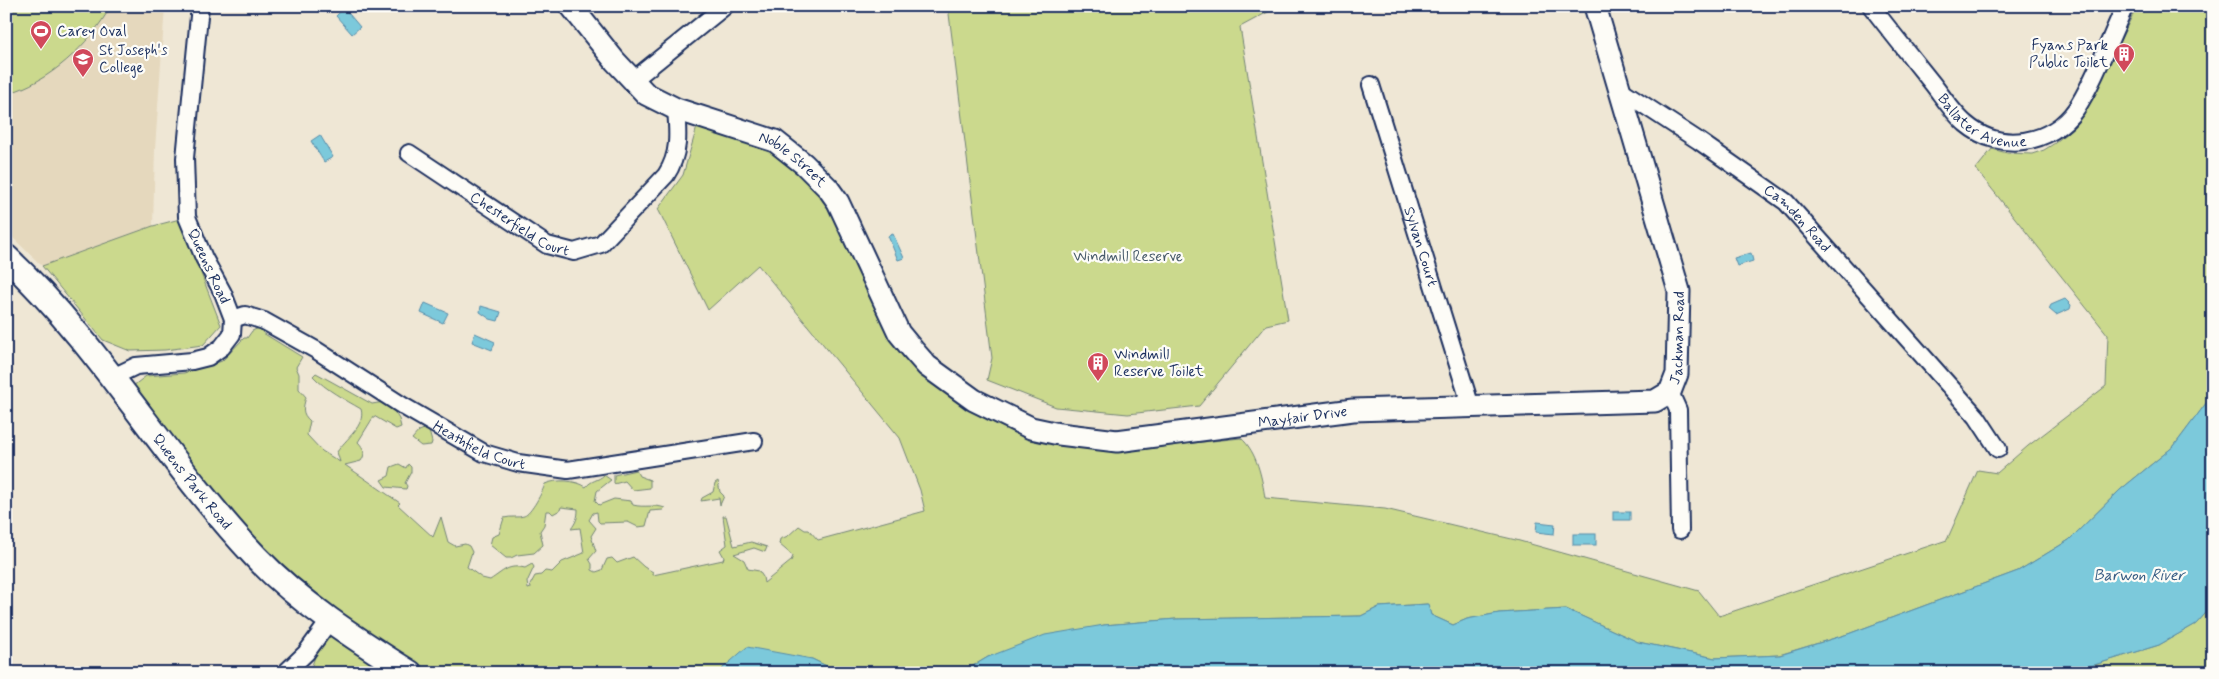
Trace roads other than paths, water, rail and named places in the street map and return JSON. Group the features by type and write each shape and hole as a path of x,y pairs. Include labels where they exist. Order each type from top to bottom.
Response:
{"main road":[{"name":"Queens Park Road","path":"6,257 25,275 113,377 193,482 256,557 330,620 410,673"}],"street":[{"name":"Queens Road","path":"113,377 136,366 192,361 208,357 222,347 232,334 233,318 223,293 204,258 187,217 185,158 200,6"},
{"name":"Noble Street","path":"571,6 632,80 646,94 676,109 775,141 790,151 828,188 838,202 899,333 927,366 947,381"},
{"path":"632,80 725,6"},
{"path":"1595,6 1621,90"},
{"name":"Ballater Avenue","path":"1871,6 1967,125 1992,138 2018,142 2033,140 2051,132 2065,122 2076,108 2125,6"},
{"name":"Sylvan Court","path":"1371,85 1471,407"},
{"name":"Jackman Road","path":"1621,90 1679,290 1677,374 1670,392 1678,410 1680,530"},
{"name":"Camden Road","path":"1621,90 1786,202 1977,417 1998,449"},
{"name":"Chesterfield Court","path":"409,153 547,245 574,252 601,244 666,175 673,164 677,150 676,109"},
{"name":"Heathfield Court","path":"233,318 245,315 264,321 316,350 403,406 484,453 518,464 568,470 754,441"},
{"name":"Mayfair Drive","path":"947,381 974,400 1031,428 1059,434 1117,441 1353,410 1655,401 1670,392"},
{"path":"285,673 306,653 330,620"}],"water":[{"path":"344,8 360,27 352,34 336,16"},
{"path":"320,135 333,157 324,162 311,141"},
{"path":"893,234 904,258 898,260 888,236"},
{"path":"1751,253 1753,261 1737,266 1734,258"},
{"path":"2065,299 2071,305 2070,309 2056,315 2049,309 2051,305"},
{"path":"425,303 448,313 443,323 421,313"},
{"path":"481,306 501,312 498,321 490,319 480,312"},
{"path":"475,333 495,342 492,350 472,342"},
{"name":"Barwon River","path":"2213,394 2213,605 2196,624 2159,645 2068,673 961,673 988,657 1045,635 1104,625 1176,619 1361,616 1379,607 1428,604 1431,615 1453,625 1467,619 1499,613 1566,609 1638,642 1715,658 1780,655 1848,634 2018,571 2069,540 2120,490 2174,446"},
{"path":"1613,512 1630,512 1630,520 1613,520"},
{"path":"1537,522 1555,524 1554,534 1536,532"},
{"path":"1573,534 1596,534 1596,545 1573,545"},
{"path":"747,647 812,659 841,673 722,673 723,668"}],"place":[{"name":"Carey Oval","path":"41,50"},
{"name":"Fyans Park Public Toilet","path":"2124,73"},
{"name":"St Joseph's College","path":"83,78"},
{"name":"Windmill Reserve Toilet","path":"1098,382"}],"park label":[{"name":"Windmill Reserve","path":"1128,256"}]}
